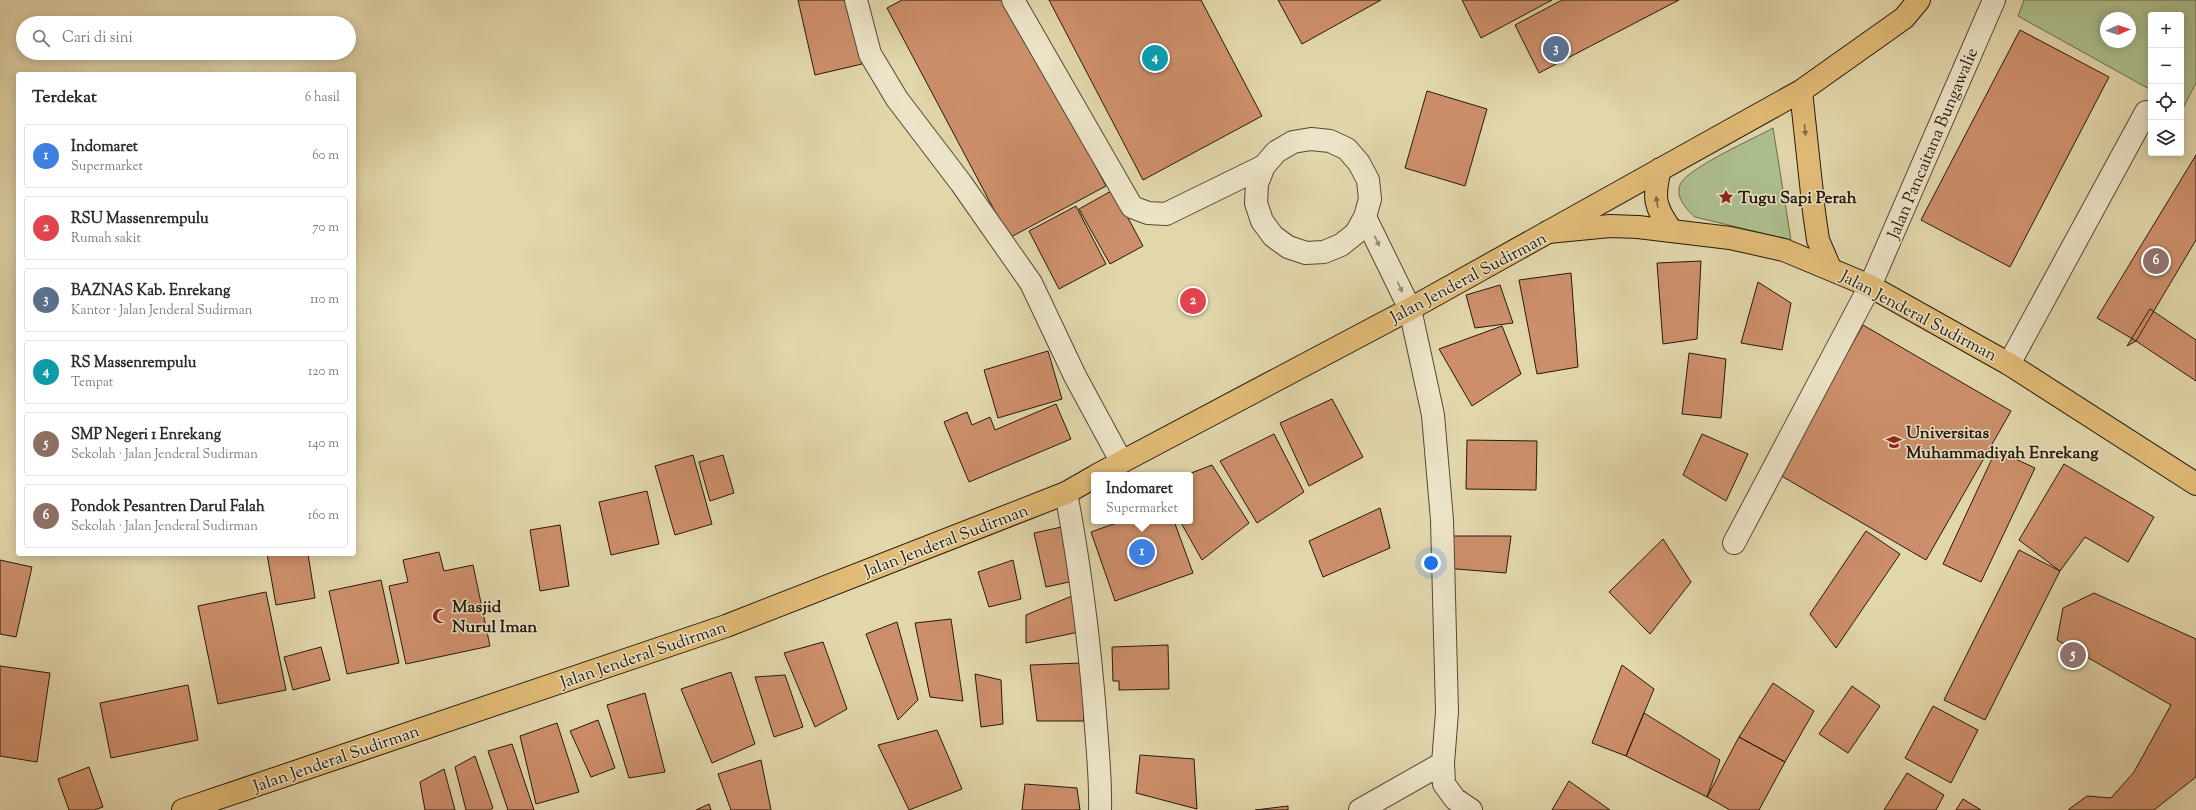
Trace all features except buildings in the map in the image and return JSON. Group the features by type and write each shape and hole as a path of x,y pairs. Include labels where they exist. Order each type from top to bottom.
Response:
{"main road":[{"path":"1548,232 1801,91 1904,18 1920,0"},
{"path":"1801,91 1818,240 1830,268"},
{"path":"1660,169 1655,186 1659,213 1672,231"},
{"name":"Jalan Jenderal Sudirman","path":"1102,472 1410,311 1548,232 1610,226 1638,227 1730,238 1784,250 1830,268 1870,286 2009,364 2196,484"},
{"name":"Jalan Jenderal Sudirman","path":"183,810 726,626 1066,493 1091,479"}],"street":[{"path":"856,0 870,54 897,98 961,183 1031,283 1075,376 1121,461"},
{"path":"1013,0 1132,207 1148,214 1166,214 1264,166"},
{"name":"Jalan Pancaitana Bungawalie","path":"1734,543 1870,286 1994,0"},
{"path":"2009,364 2146,112"},
{"path":"1311,138 1330,141 1346,149 1359,163 1368,180 1370,199 1365,217 1356,233 1336,247 1324,252 1306,252 1288,247 1269,231 1262,221 1256,202 1257,184 1264,166 1276,152 1293,142 1311,138"},
{"path":"1365,217 1410,311 1433,415 1442,520 1447,712 1443,763 1444,784 1455,799 1471,810"},
{"path":"1066,493 1077,550 1092,673 1100,810"},
{"path":"1360,810 1443,763"}],"green space":[{"path":"2024,0 2196,0 2196,83 2184,106 2184,12 2148,12 2148,88 2018,16"},
{"path":"1773,128 1791,240 1695,217 1682,202 1679,193 1681,183 1687,176 1709,161"}],"place":[{"name":"BAZNAS Kab. Enrekang","path":"1556,49"},
{"name":"RS Massenrempulu","path":"1155,58"},
{"name":"Tugu Sapi Perah","path":"1726,197"},
{"name":"Pondok Pesantren Darul Falah","path":"2156,261"},
{"name":"RSU Massenrempulu","path":"1193,301"},
{"name":"Universitas Muhammadiyah Enrekang","path":"1894,442"},
{"name":"Indomaret","path":"1142,552"},
{"name":"Masjid Nurul Iman","path":"440,616"},
{"name":"SMP Negeri 1 Enrekang","path":"2073,655"}]}
